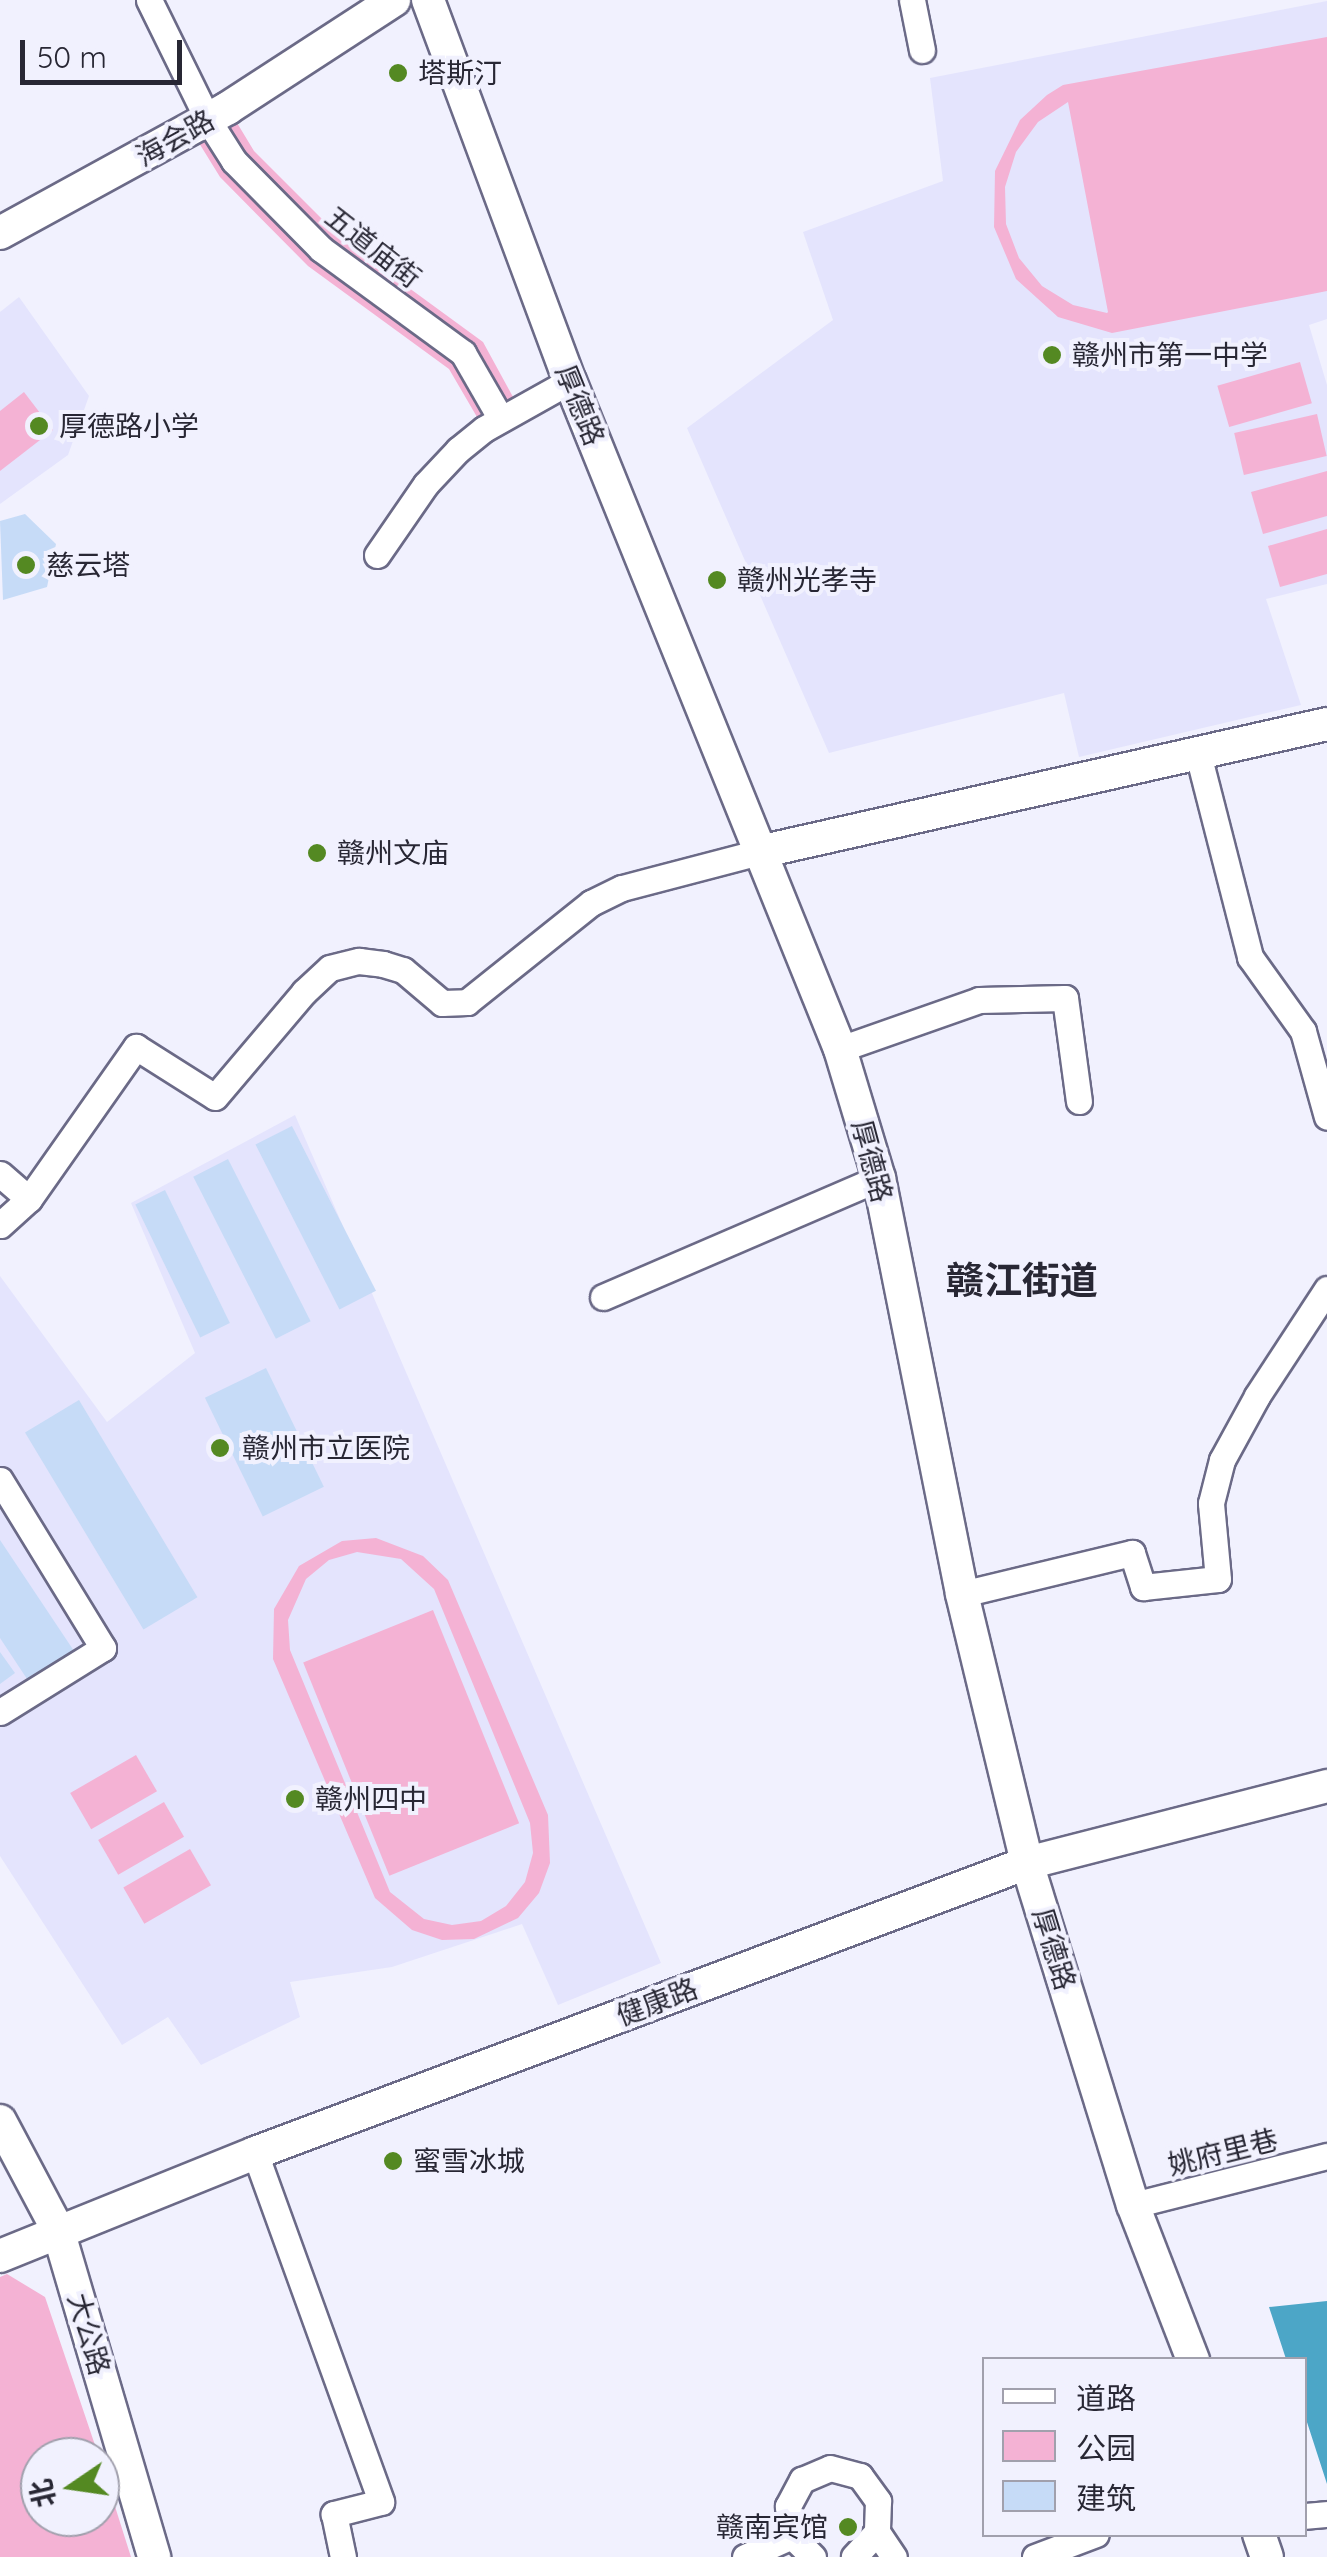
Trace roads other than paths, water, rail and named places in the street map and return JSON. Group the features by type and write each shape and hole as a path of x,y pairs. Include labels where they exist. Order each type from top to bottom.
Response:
{"street":[{"name":"五道庙街","path":"149,0 208,120 234,161 321,249 463,353 501,419"},
{"name":"海会路","path":"0,233 208,120 394,0"},
{"name":"厚德路","path":"428,0 570,381 840,1049 879,1178 962,1594 1027,1864 1133,2205 1192,2357"},
{"path":"912,0 922,50"},
{"path":"376,555 426,484 458,450 501,419 570,381"},
{"path":"0,1225 29,1198 136,1047 215,1097 330,968 359,961 383,964 403,970 442,1004 467,1002 559,924 622,888 758,852 1327,724"},
{"path":"1198,754 1250,957 1303,1031 1327,1117"},
{"path":"840,1049 979,1000 1065,998 1079,1100"},
{"path":"0,1174 29,1198"},
{"path":"603,1297 879,1178"},
{"path":"962,1594 1132,1554 1142,1587 1218,1579 1212,1503 1222,1460 1327,1289"},
{"path":"0,1480 103,1648 0,1712"},
{"name":"健康路","path":"0,2256 255,2154 1027,1864 1327,1786"},
{"name":"大公路","path":"0,2121 58,2230 154,2557"},
{"path":"255,2154 381,2502 334,2514 342,2557"},
{"name":"姚府里巷","path":"1133,2205 1327,2156"},
{"path":"813,2557 792,2536 788,2506 793,2492 815,2472 830,2468 860,2476 871,2487 881,2516 878,2532 854,2557"},
{"path":"878,2532 894,2557"},
{"path":"746,2557 792,2536"},
{"path":"1035,2557 1088,2537"}],"water":[{"path":"1327,2301 1327,2484 1307,2422 1307,2357 1285,2357 1269,2307"}],"place":[{"name":"塔斯汀","path":"398,73"},
{"name":"赣州市第一中学","path":"1052,355"},
{"name":"厚德路小学","path":"39,426"},
{"name":"慈云塔","path":"26,565"},
{"name":"赣州光孝寺","path":"717,580"},
{"name":"赣州文庙","path":"317,853"},
{"name":"赣州市立医院","path":"220,1448"},
{"name":"赣州四中","path":"295,1799"},
{"name":"蜜雪冰城","path":"393,2161"},
{"name":"赣南宾馆","path":"848,2527"}],"district":[{"name":"赣江街道","path":"1022,1281"}]}
